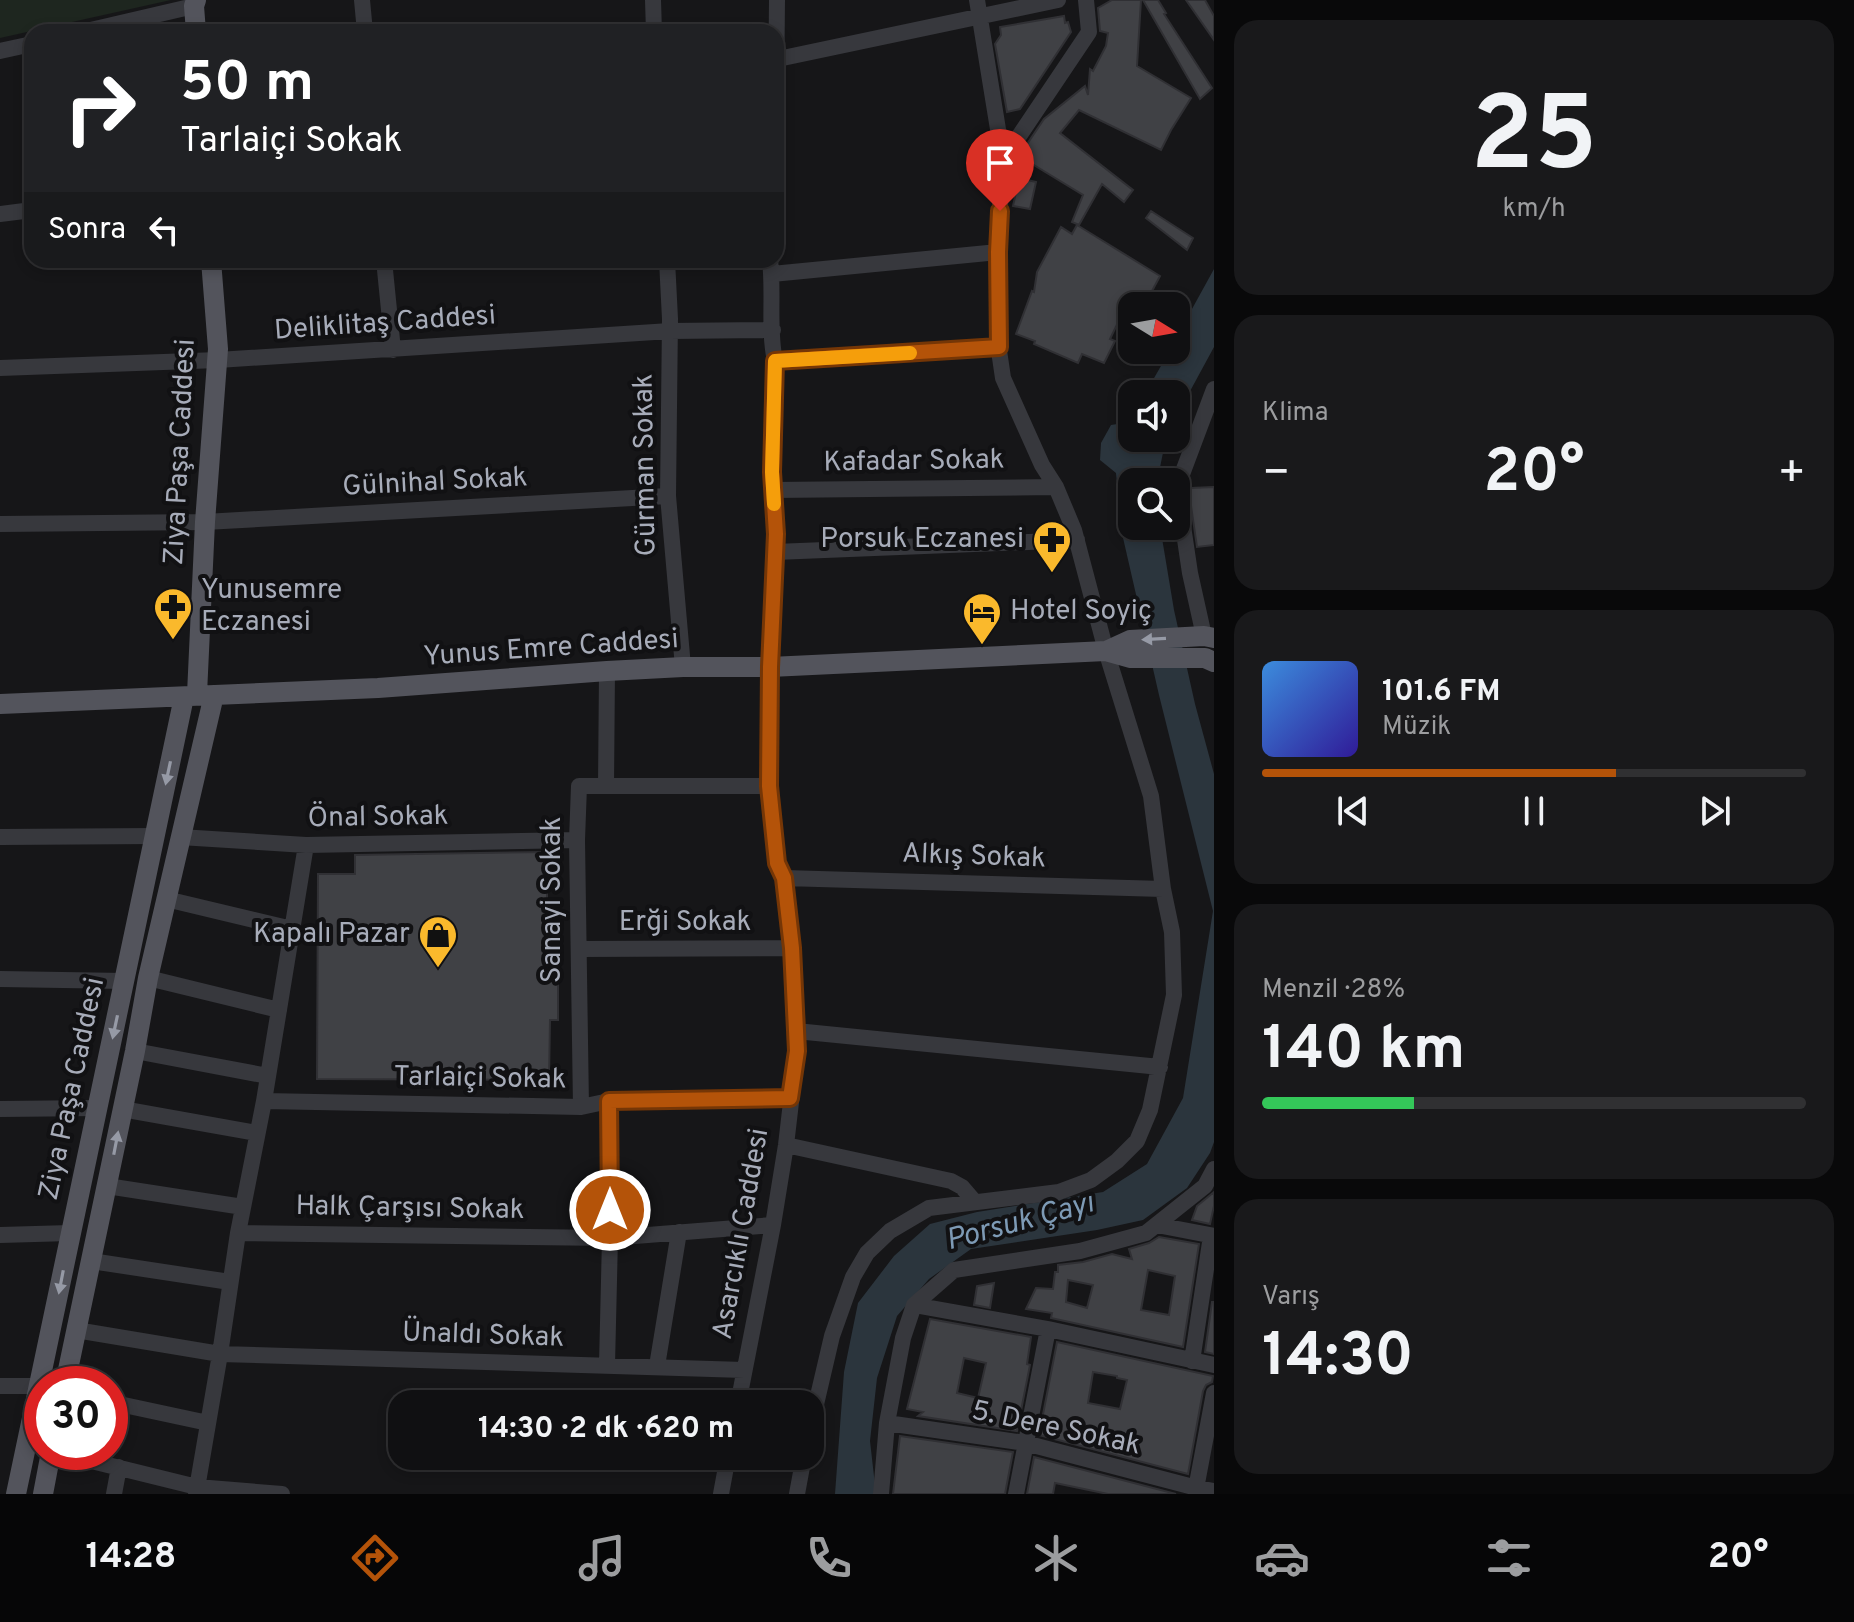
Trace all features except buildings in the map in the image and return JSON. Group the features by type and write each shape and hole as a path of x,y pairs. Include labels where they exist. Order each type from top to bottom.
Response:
{"main road":[{"path":"195,3 196,24"},
{"name":"Ziya Paşa Caddesi","path":"69,1366 180,837 198,695 205,522 218,360 212,268"},
{"name":"Yunus Emre Caddesi","path":"1106,651 1130,640 1209,637"},
{"name":"Yunus Emre Caddesi","path":"0,704 378,688 683,667 770,667 1106,651 1131,658 1209,660"},
{"name":"Ziya Paşa Caddesi","path":"43,1366 155,836 198,695"},
{"name":"Ziya Paşa Caddesi","path":"16,1494 24,1456"},
{"path":"43,1494 49,1470"}],"street":[{"path":"362,0 364,24"},
{"path":"653,0 654,24"},
{"path":"777,0 777,24"},
{"path":"784,57 978,8 1058,0"},
{"path":"1003,160 1089,32 1086,0"},
{"path":"113,24 195,3"},
{"path":"819,1390 832,1336 853,1277 867,1253 890,1231 929,1208 1059,1192 1091,1180 1137,1141 1150,1110 1174,995 1172,932 1151,796 1106,651 1077,540 1056,487 1042,465 1003,378 999,347 998,252 1003,160 978,8"},
{"path":"0,51 24,46"},
{"path":"0,214 24,211"},
{"path":"784,266 998,252"},
{"path":"385,268 393,350"},
{"name":"Gürman Sokak","path":"667,268 670,331 668,496 683,667"},
{"name":"Asarcıklı Caddesi","path":"740,1390 773,1225 797,1051 792,948 784,878 777,863 769,786 776,534 771,268"},
{"name":"Deliklitaş Caddesi","path":"0,368 218,360 670,331 773,330"},
{"path":"775,361 999,347"},
{"path":"1209,637 1190,573 1179,499 1181,477 1214,389"},
{"name":"Kafadar Sokak","path":"773,490 1056,487"},
{"name":"Gülnihal Sokak","path":"0,524 205,522 668,496"},
{"path":"775,552 1077,540"},
{"path":"606,786 607,671"},
{"name":"Sanayi Sokak","path":"581,1107 579,786 769,786"},
{"path":"0,837 155,836"},
{"name":"Önal Sokak","path":"180,837 306,845 577,840"},
{"path":"196,1491 306,845"},
{"name":"Alkış Sokak","path":"784,878 1163,889"},
{"path":"166,899 292,929"},
{"name":"Erği Sokak","path":"579,949 792,948"},
{"path":"148,978 279,1010"},
{"path":"0,979 125,981"},
{"path":"796,1031 1158,1072"},
{"path":"135,1051 268,1076"},
{"name":"Tarlaiçi Sokak","path":"264,1101 581,1107 609,1101 790,1098"},
{"path":"607,1365 609,1101"},
{"path":"0,1109 99,1108"},
{"path":"122,1109 257,1133"},
{"path":"786,1145 951,1181 962,1187 974,1201"},
{"path":"881,1494 887,1423 903,1338 914,1305 954,1270 1080,1251 1146,1233 1205,1186 1214,1169"},
{"path":"107,1186 243,1207"},
{"name":"Halk Çarşısı Sokak","path":"238,1233 610,1238 773,1225"},
{"path":"1157,1225 1213,1236 1192,1361"},
{"path":"657,1366 679,1232"},
{"path":"0,1235 70,1233"},
{"path":"91,1261 230,1282"},
{"path":"914,1305 1048,1329 1214,1365"},
{"path":"1016,1494 1048,1329"},
{"name":"Ünaldı Sokak","path":"76,1330 220,1354 744,1370"},
{"path":"0,1386 24,1386"},
{"path":"1196,1491 1214,1393"},
{"path":"128,1406 208,1423"},
{"name":"5. Dere Sokak","path":"887,1423 1025,1443 1196,1491 1214,1491"},
{"path":"114,1494 118,1470"},
{"path":"128,1470 196,1491 282,1494"},
{"path":"721,1494 725,1470"},
{"path":"797,1494 801,1470"}],"shaded area":[{"path":"0,0 171,0 63,24 24,24 24,33 0,38"}],"water":[{"path":"1214,269 1214,347 1190,391 1190,380 1153,380 1162,364 1190,364 1190,313"},
{"path":"1118,424 1118,452 1163,452 1160,468 1118,468 1118,495 1116,473 1100,460 1101,443 1111,425"},
{"name":"Porsuk Çayı","path":"1124,540 1162,540 1174,610 1214,774 1214,1142 1210,1153 1187,1188 1143,1220 971,1249 929,1279 897,1316 877,1378 870,1441 876,1494 835,1494 844,1372 858,1303 894,1256 930,1224 977,1212 1103,1192 1147,1164 1183,1098 1213,911"}],"slow traffic":[{"path":"774,504 775,361 910,353"}],"place":[{"name":"Porsuk Eczanesi","path":"1052,574"},
{"name":"Yunusemre Eczanesi","path":"173,641"},
{"name":"Hotel Soyiç","path":"982,646"},
{"name":"Kapalı Pazar","path":"438,969"}],"route":[{"path":"610,1210 609,1101 790,1098 797,1051 792,948 784,878 777,863 769,786 776,534 772,472 775,361 999,347 1000,211"}]}
